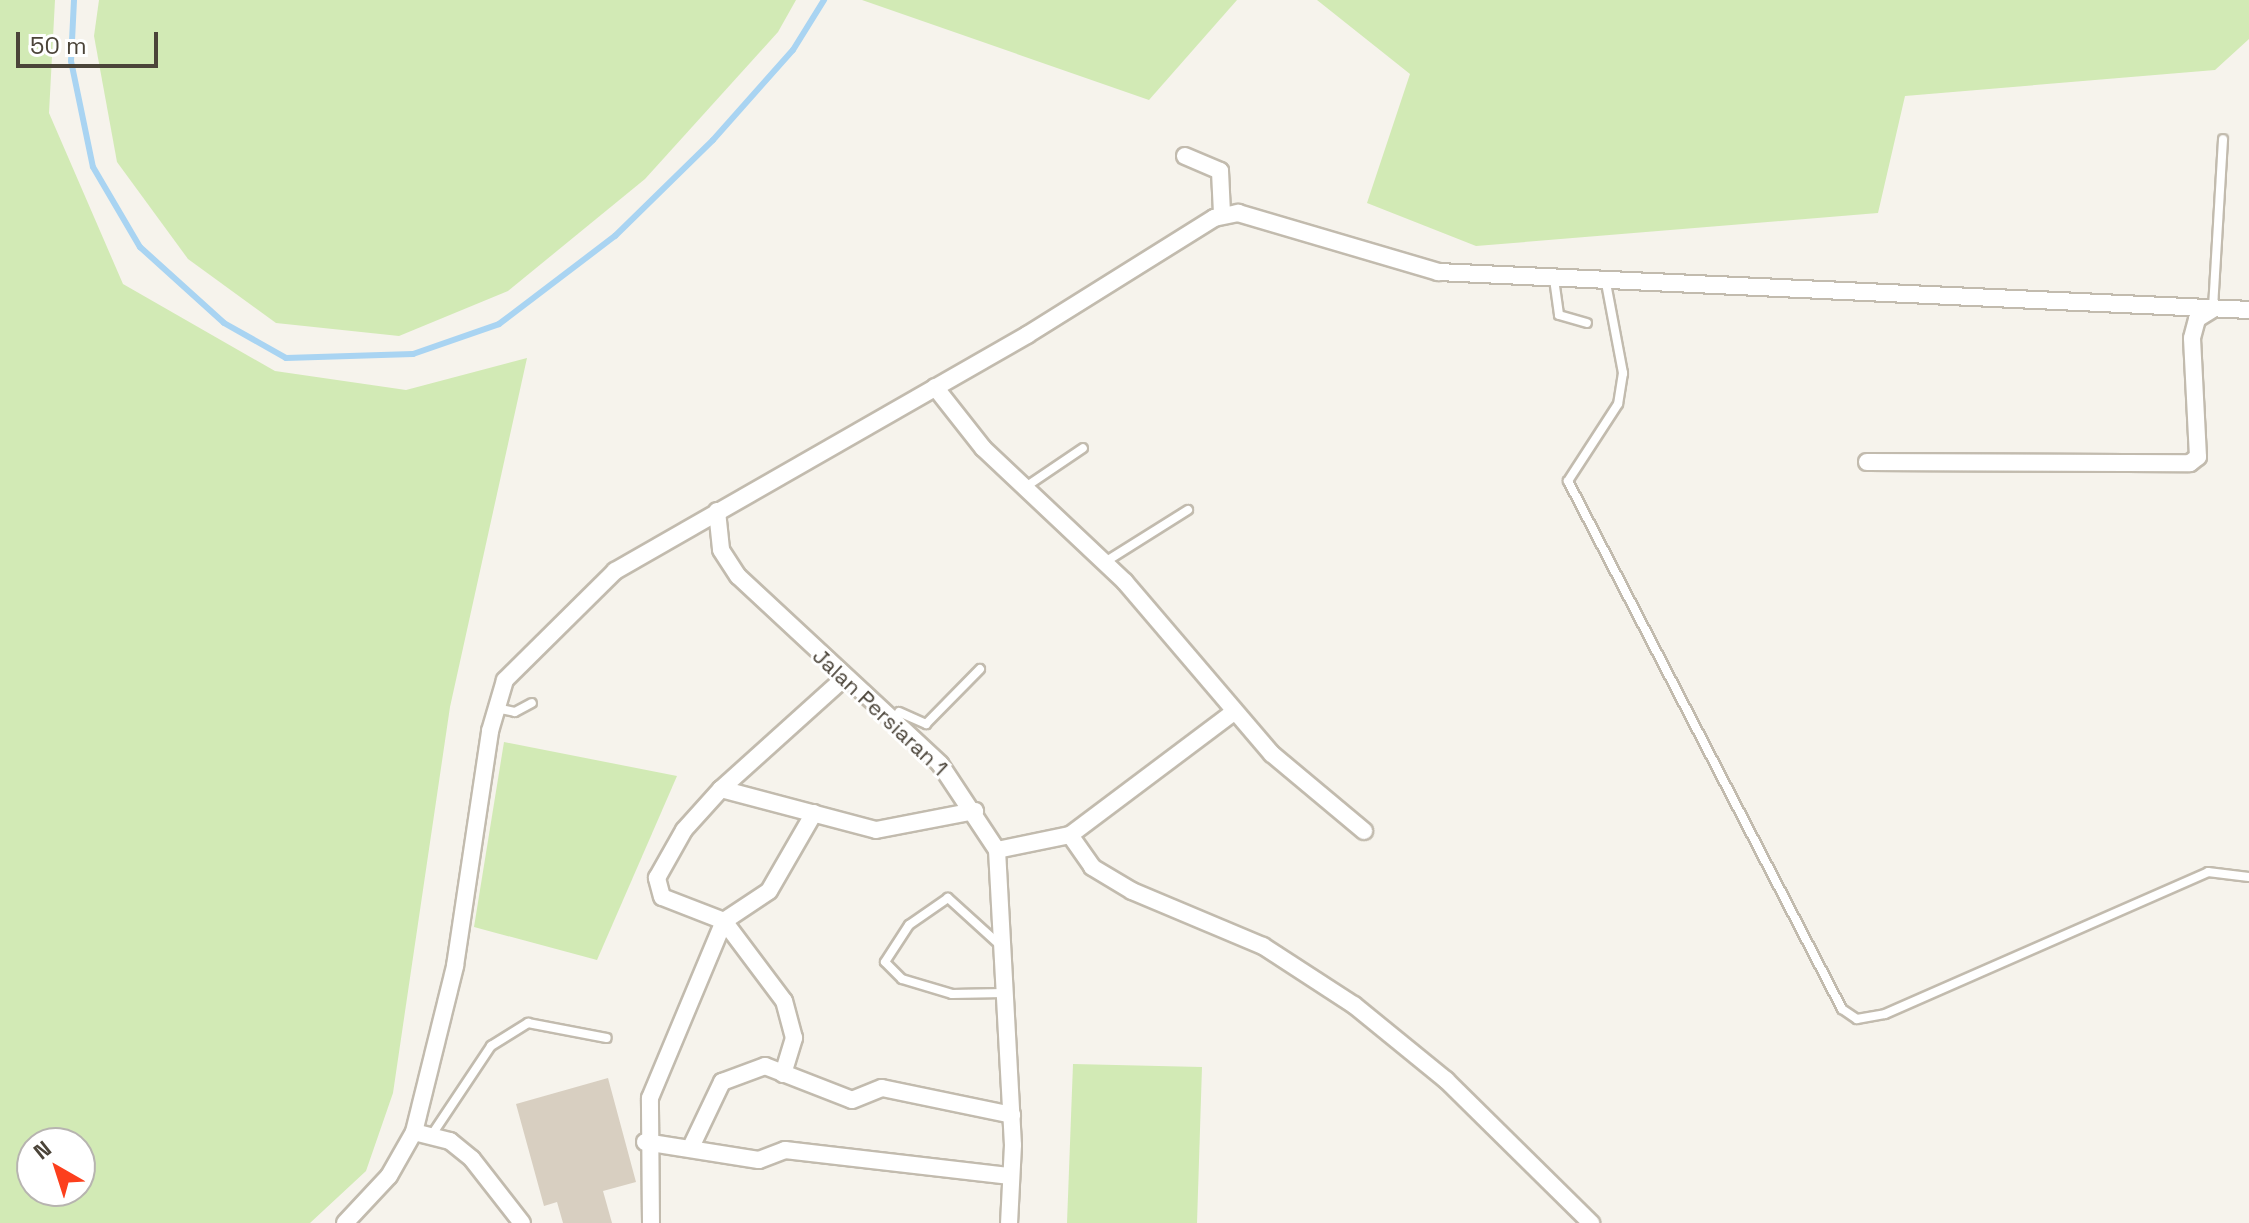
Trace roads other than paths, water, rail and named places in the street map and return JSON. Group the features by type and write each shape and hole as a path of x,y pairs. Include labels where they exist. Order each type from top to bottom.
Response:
{"street":[{"path":"1185,156 1220,171 1222,214"},
{"path":"345,1223 389,1176 414,1132 455,966 495,707 505,680 561,617 615,571 935,387 1222,214 1438,272 1606,283 2249,310"},
{"path":"1867,462 2190,463 2198,457 2192,338 2197,319 2213,309"},
{"path":"935,387 1024,488 1105,563 1234,712 1364,831"},
{"name":"Jalan Persiaran 1","path":"717,511 721,550 738,576 843,679 895,715 940,764 975,811 997,850 1012,1115 1009,1223"},
{"path":"783,1074 792,1018 724,921 662,897 657,878 684,830 721,789 843,679"},
{"path":"997,850 1070,835 1234,712"},
{"path":"721,789 876,830 975,811"},
{"path":"651,1223 645,1142 650,1098 724,921 769,891 814,813"},
{"path":"1070,835 1092,867 1132,891 1263,946 1354,1005 1437,1072 1591,1223"},
{"path":"692,1145 722,1082 765,1066 852,1100 882,1088 1012,1115"},
{"path":"414,1132 433,1133 472,1159 522,1223"},
{"path":"645,1142 692,1145 759,1160 785,1150 1011,1176"}],"lane":[{"path":"2213,309 2223,139"},
{"path":"1554,279 1559,315 1587,323"},
{"path":"1606,283 1623,373 1618,404 1568,481 1842,1009 1857,1019 1885,1014 2208,872 2249,877"},
{"path":"1024,488 1083,448"},
{"path":"1105,563 1188,510"},
{"path":"895,715 926,724 980,669"},
{"path":"495,707 515,712 532,703"},
{"path":"1004,949 948,898 909,925 885,962 902,979 952,994 1005,993"},
{"path":"433,1133 491,1046 528,1023 607,1038"}],"waterway":[{"path":"74,0 71,61 93,167 140,247 224,323 286,358 413,354 499,324 615,236 713,140 793,50 824,0"}]}
